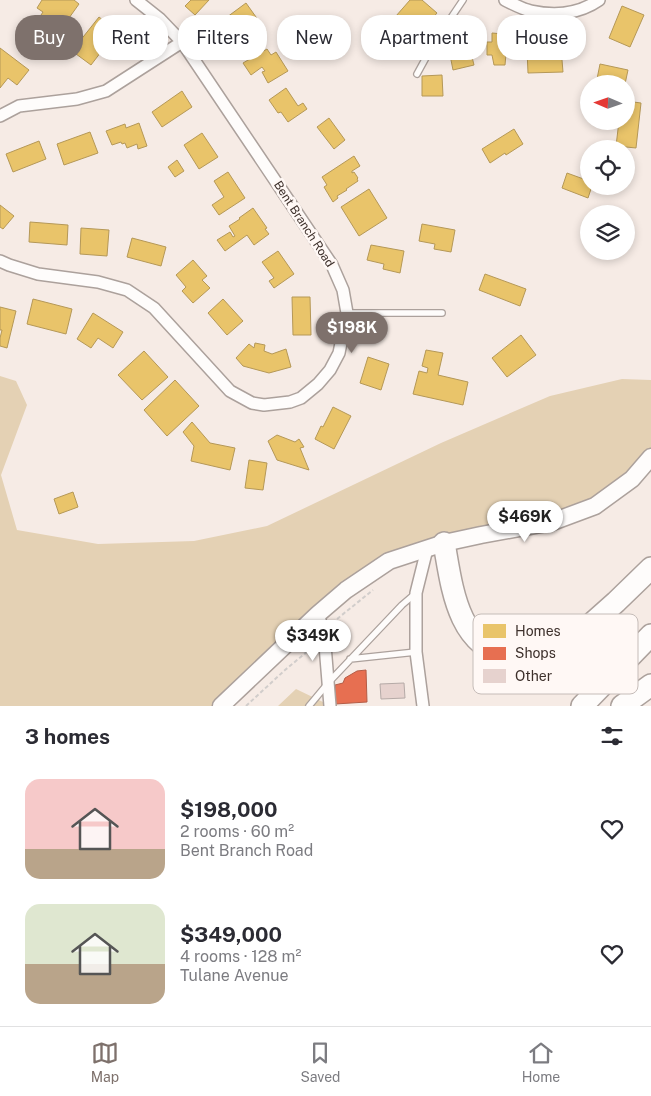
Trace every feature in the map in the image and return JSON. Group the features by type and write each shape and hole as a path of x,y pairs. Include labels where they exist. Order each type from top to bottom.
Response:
{"highway":[{"path":"435,546 450,579 463,620 473,636"},
{"path":"602,614 651,568"},
{"path":"616,602 636,589 643,588 651,591"},
{"path":"638,648 651,635"},
{"path":"622,706 651,685"},
{"path":"582,706 594,694"}],"main road":[{"path":"221,706 324,619 346,590 389,561 435,546 481,535 552,522 595,506 632,479 651,457"}],"street":[{"name":"Bent Branch Road","path":"136,0 160,19 178,38"},
{"path":"505,0 530,11 558,14 592,5 599,0"},
{"path":"0,116 19,106 77,99 106,91 178,45"},
{"name":"Bent Branch Road","path":"0,261 38,274 98,282 127,290 154,308 230,391 252,403 264,405 290,402 301,398 318,384 330,370 339,353 347,313 343,290 332,265 194,60"},
{"path":"423,706 416,652 416,593 435,546"},
{"path":"324,619 330,706"}],"lane":[{"path":"417,74 463,0"},
{"path":"347,313 442,313"},
{"path":"309,706 350,659 416,593"},
{"path":"350,659 416,652"}],"path":[{"path":"324,619 373,590"},
{"path":"246,706 317,643"}],"shaded area":[{"path":"0,376 16,381 27,405 1,475 17,530 98,544 194,541 267,526 441,443 550,396 622,379 651,380 651,457 595,506 389,561 221,706 0,706"},
{"path":"296,689 325,703 326,706 278,706"}],"building: Homes":[{"path":"42,0 74,0 79,4 71,15 41,15 43,12 37,8"},
{"path":"191,0 209,0 195,15 185,6"},
{"path":"410,0 422,0 437,13 435,15 397,15"},
{"path":"246,3 255,15 230,15"},
{"path":"622,6 644,15 630,47 609,38"},
{"path":"93,25 93,60 95,60 91,65 83,59 83,37"},
{"path":"492,33 497,33 497,60 505,60 505,65 494,65 492,55 487,55 487,42 492,42"},
{"path":"0,48 29,70 17,85 8,78 0,88"},
{"path":"267,49 271,55 276,52 277,60 281,60 288,71 268,83 262,72 265,71 262,67 251,75 243,63 248,60 267,60"},
{"path":"451,60 473,60 474,65 453,70"},
{"path":"527,60 562,60 563,72 528,73"},
{"path":"600,64 628,70 627,75 598,75"},
{"path":"442,75 443,96 422,96 422,76"},
{"path":"286,88 298,106 303,103 307,109 288,122 281,112 278,113 269,100"},
{"path":"182,91 192,107 162,127 152,112"},
{"path":"635,102 641,103 636,148 635,140 617,140 618,130 635,130"},
{"path":"329,118 345,140 334,149 317,127"},
{"path":"139,123 147,146 138,149 137,144 127,148 125,143 122,144 121,142 112,145 106,131 125,124 126,128"},
{"path":"514,129 523,144 490,163 482,149"},
{"path":"90,132 98,153 64,165 57,144"},
{"path":"202,133 218,157 199,169 184,145"},
{"path":"39,141 46,159 13,172 6,154"},
{"path":"354,156 360,166 352,171 352,173 354,172 358,181 337,196 338,198 333,202 324,187 327,185 322,177"},
{"path":"177,160 184,171 175,177 168,167"},
{"path":"228,172 245,198 219,215 212,205 224,197 214,181"},
{"path":"567,173 580,178 580,195 562,188"},
{"path":"369,189 387,218 359,236 341,207"},
{"path":"0,205 14,216 3,229 0,227"},
{"path":"253,208 269,234 254,245 247,235 225,251 217,240 230,232 233,237 235,236 229,226"},
{"path":"30,222 68,225 67,245 29,242"},
{"path":"422,224 455,230 451,252 434,249 435,244 419,241"},
{"path":"81,228 109,230 107,256 80,254"},
{"path":"132,238 166,247 161,266 127,257"},
{"path":"371,245 404,251 400,273 383,269 384,264 367,260"},
{"path":"278,251 294,274 274,288 269,281 274,278 262,262"},
{"path":"193,260 207,276 202,280 210,288 193,303 182,291 186,287 176,275"},
{"path":"485,274 526,289 520,306 479,290"},
{"path":"292,297 310,297 311,335 293,335"},
{"path":"33,299 72,309 66,334 27,324"},
{"path":"223,299 243,321 227,335 208,313"},
{"path":"0,307 16,311 7,348 0,346 2,330 0,330"},
{"path":"93,313 123,332 113,348 98,338 91,348 77,339"},
{"path":"521,335 536,355 507,377 492,358"},
{"path":"255,343 265,345 264,351 272,354 286,349 291,367 269,373 243,366 236,358 249,344 254,348"},
{"path":"426,350 443,353 438,375 468,382 463,405 413,394 419,371 427,373 428,368 422,366"},
{"path":"144,351 168,377 142,400 118,375"},
{"path":"368,357 389,364 381,390 360,383"},
{"path":"175,380 199,406 167,436 144,410"},
{"path":"333,407 351,416 334,449 315,439"},
{"path":"192,422 210,443 235,448 230,470 191,461 194,446 183,432"},
{"path":"277,435 295,442 299,439 304,447 300,448 309,470 277,460 268,441"},
{"path":"249,460 267,463 263,490 245,488"},
{"path":"73,492 78,507 59,514 54,499"}],"building: Shops":[{"path":"366,670 367,702 335,704 335,685 343,683 345,678 357,671"}],"building: Other":[{"path":"404,683 405,698 381,699 380,684"}]}
